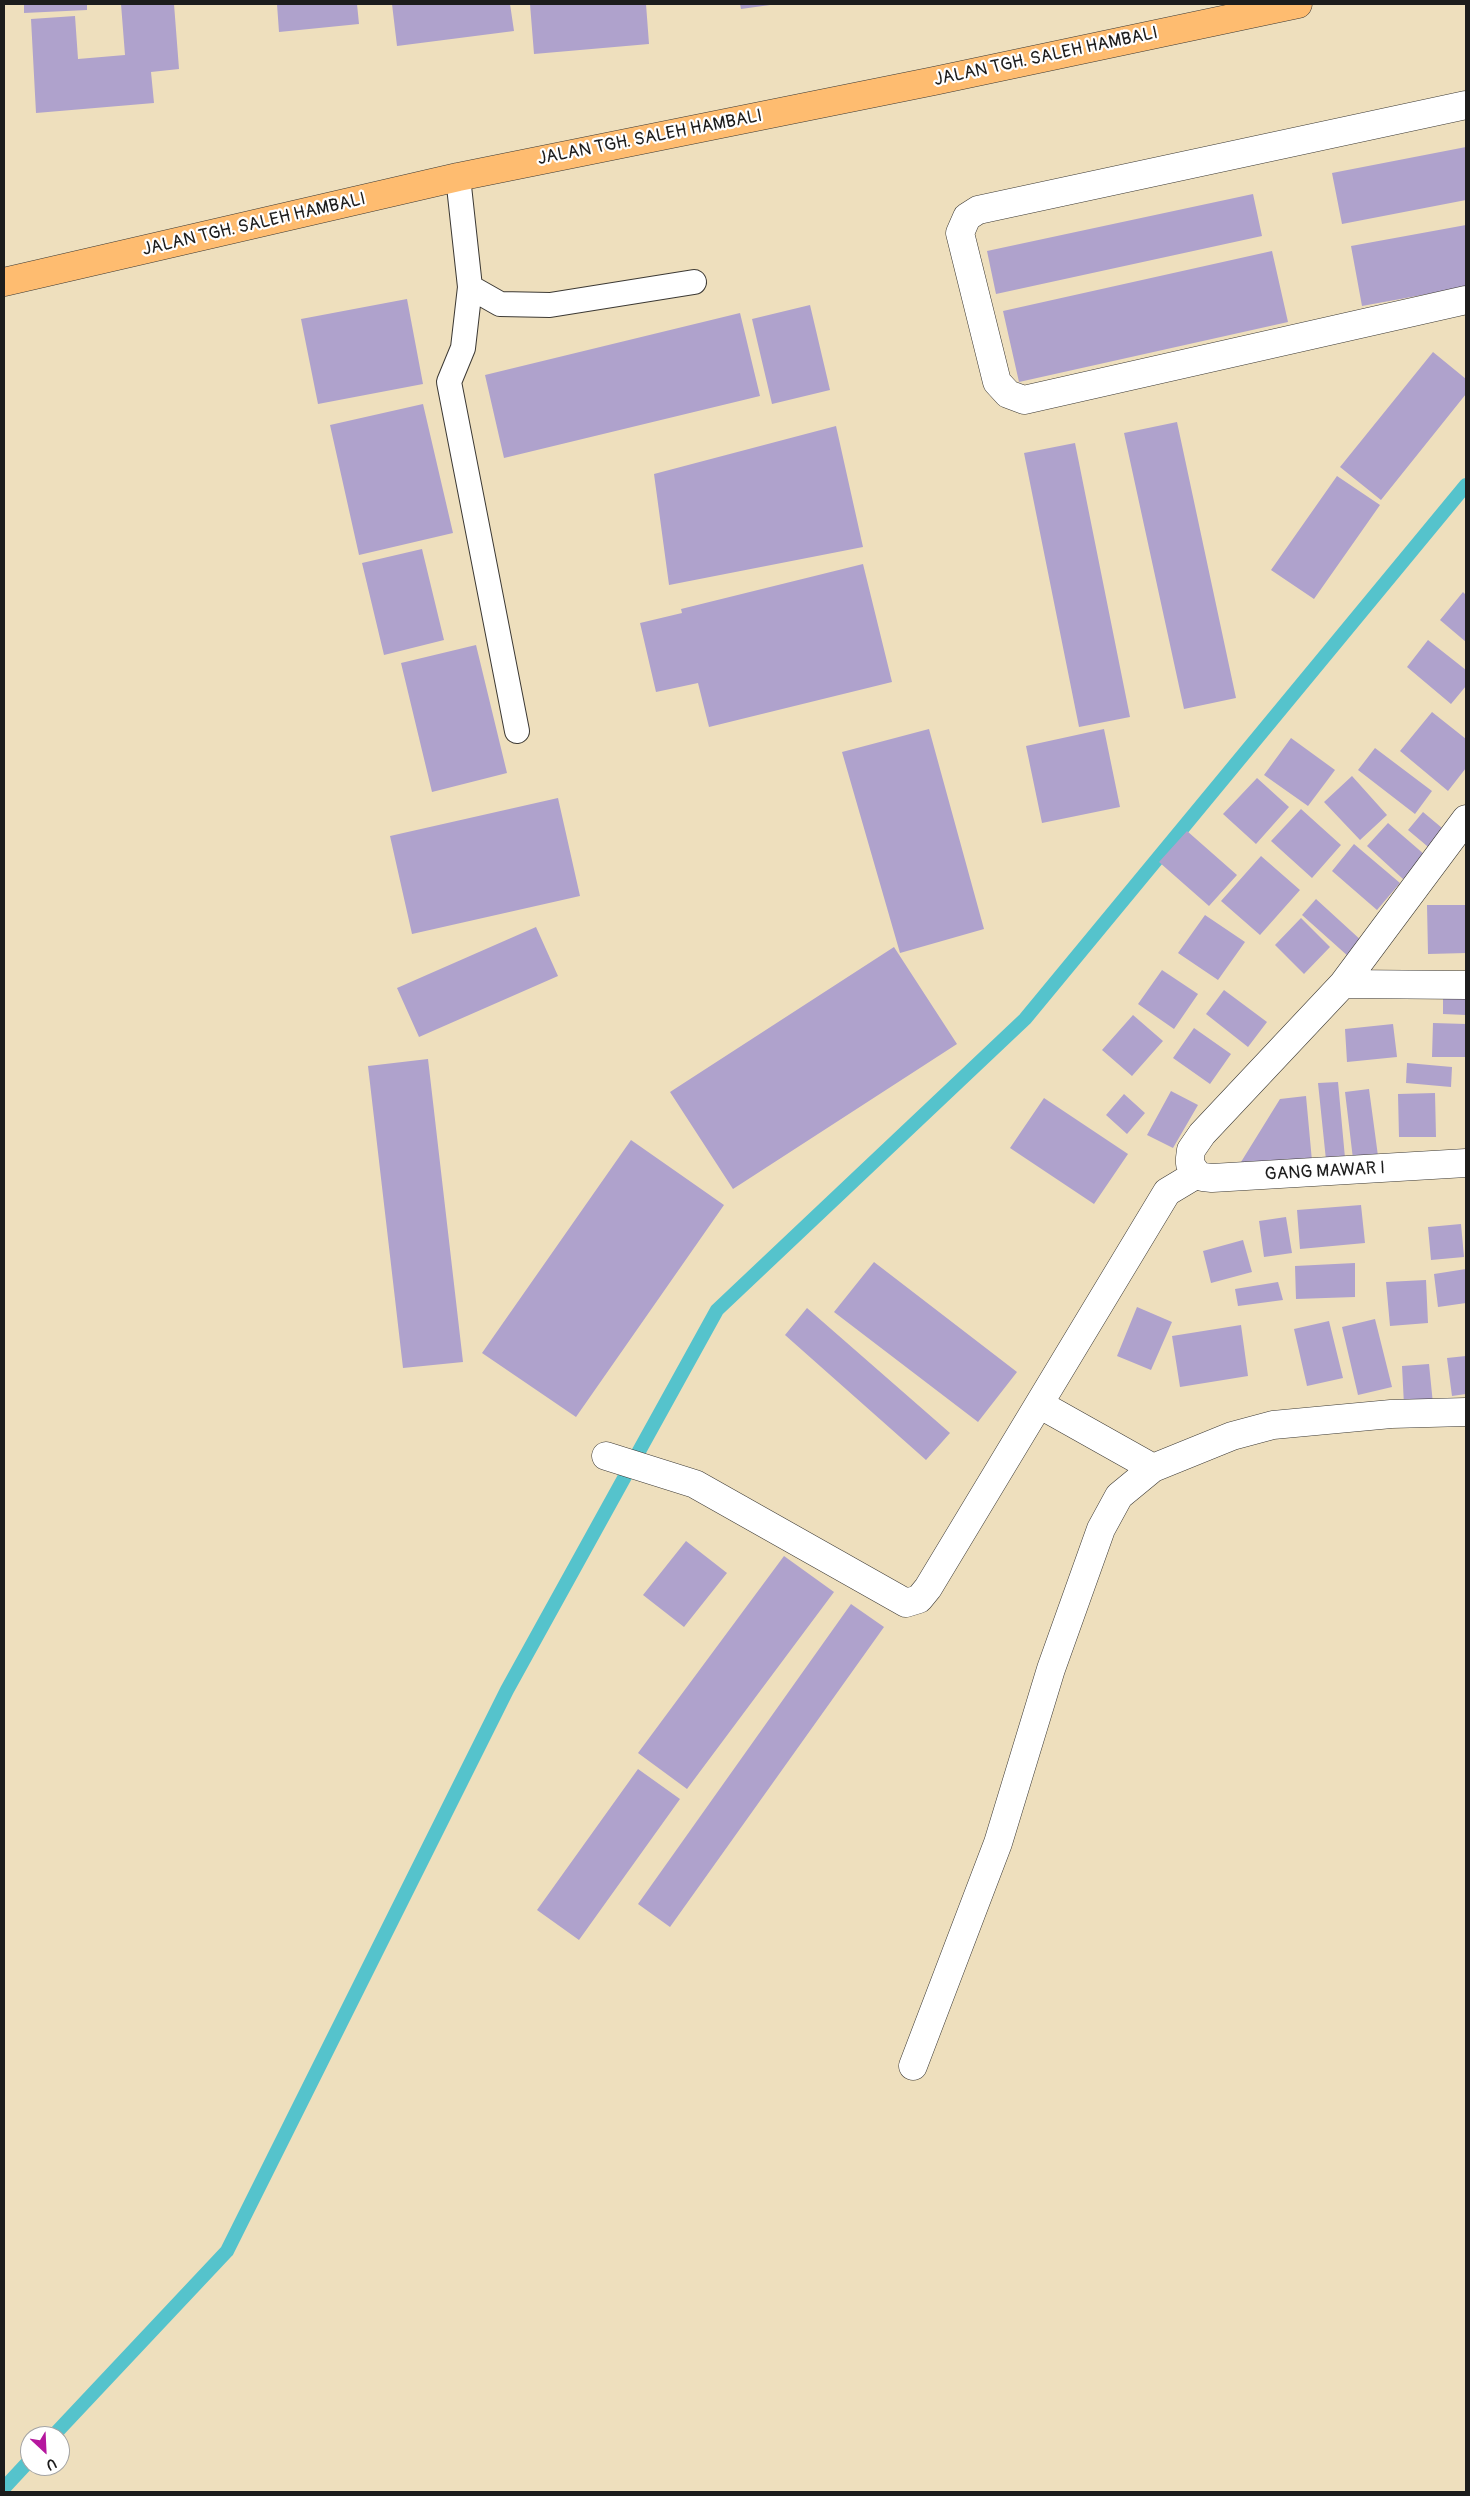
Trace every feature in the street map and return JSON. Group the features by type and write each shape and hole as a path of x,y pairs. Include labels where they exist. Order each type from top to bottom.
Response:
{"highway":[{"name":"JALAN TGH. SALEH HAMBALI","path":"4,282 458,177 1267,8 1298,4"}],"street":[{"path":"1466,105 981,209 967,217 960,233 997,382 1008,394 1024,400 1466,300"},
{"path":"606,1456 695,1484 906,1603 919,1599 928,1588 1167,1192 1193,1169 1191,1150 1202,1134 1343,984 1466,819"},
{"path":"1343,984 1466,985"},
{"name":"GANG MAWAR I","path":"1193,1169 1203,1178 1216,1178 1466,1163"},
{"path":"1039,1404 1153,1468"},
{"path":"913,2066 998,1843 1052,1669 1101,1529 1119,1496 1153,1468 1232,1436 1273,1425 1382,1414 1466,1412"}],"lane":[{"path":"458,177 470,287 463,348 449,382 517,731"},
{"path":"470,287 500,304 550,305 694,282"}],"building":[{"path":"24,4 87,4 87,10 24,13"},
{"path":"121,4 174,4 179,69 151,72 154,103 36,113 31,19 75,16 78,59 125,55"},
{"path":"277,4 357,4 359,24 279,32"},
{"path":"392,4 510,4 514,31 397,46"},
{"path":"530,4 646,4 649,44 534,54"},
{"path":"740,4 770,4 770,5 741,9"},
{"path":"1466,147 1466,200 1342,224 1332,173"},
{"path":"1253,194 1262,236 996,294 987,251"},
{"path":"1466,225 1466,287 1362,306 1351,246"},
{"path":"1272,251 1288,322 1019,382 1003,311"},
{"path":"407,299 423,384 318,404 301,319"},
{"path":"810,305 830,390 772,404 752,319"},
{"path":"740,313 760,396 504,458 485,375"},
{"path":"1433,352 1466,379 1466,394 1381,500 1340,467"},
{"path":"423,404 453,533 359,555 330,425"},
{"path":"1177,422 1236,698 1184,709 1124,433"},
{"path":"836,426 863,547 669,585 654,474"},
{"path":"1075,443 1130,717 1079,727 1024,453"},
{"path":"1337,476 1380,505 1314,599 1271,570"},
{"path":"422,549 444,640 384,655 362,563"},
{"path":"863,564 892,682 709,727 698,683 656,692 640,623 682,613 681,609"},
{"path":"1463,592 1466,595 1466,642 1440,620"},
{"path":"1428,640 1466,670 1466,686 1451,704 1407,667"},
{"path":"476,645 507,773 432,792 401,663"},
{"path":"1432,712 1466,739 1466,768 1448,791 1400,751"},
{"path":"929,729 984,929 900,953 842,752"},
{"path":"1104,729 1120,807 1042,823 1026,746"},
{"path":"1291,738 1335,770 1308,806 1264,775"},
{"path":"1375,748 1432,791 1415,814 1358,770"},
{"path":"1352,776 1387,815 1360,840 1324,802"},
{"path":"1257,778 1289,807 1256,844 1223,814"},
{"path":"558,798 580,896 412,934 390,836"},
{"path":"1301,809 1341,845 1312,878 1271,841"},
{"path":"1423,812 1448,833 1433,851 1408,830"},
{"path":"1388,823 1425,855 1403,879 1367,846"},
{"path":"1187,831 1237,875 1209,906 1159,862"},
{"path":"1354,844 1400,883 1377,910 1332,871"},
{"path":"1261,856 1300,890 1260,935 1221,901"},
{"path":"1316,899 1363,942 1349,957 1302,915"},
{"path":"1427,905 1466,905 1466,953 1428,954"},
{"path":"1205,915 1245,942 1218,980 1178,953"},
{"path":"1301,918 1330,947 1304,974 1275,945"},
{"path":"536,927 558,976 419,1037 397,988"},
{"path":"894,947 957,1044 733,1189 670,1092"},
{"path":"1162,970 1198,994 1174,1029 1138,1004"},
{"path":"1224,990 1267,1022 1248,1047 1206,1014"},
{"path":"1443,991 1466,991 1466,1015 1443,1014"},
{"path":"1133,1015 1163,1041 1132,1076 1102,1050"},
{"path":"1433,1023 1466,1024 1466,1057 1432,1057"},
{"path":"1393,1024 1397,1057 1347,1062 1345,1029"},
{"path":"1194,1028 1231,1054 1210,1084 1173,1058"},
{"path":"428,1059 463,1362 403,1368 368,1066"},
{"path":"1407,1063 1452,1067 1451,1087 1406,1083"},
{"path":"1338,1082 1345,1158 1326,1160 1318,1083"},
{"path":"1369,1089 1378,1156 1353,1159 1345,1092"},
{"path":"1171,1091 1198,1105 1173,1148 1147,1135"},
{"path":"1435,1093 1436,1137 1399,1137 1398,1094"},
{"path":"1124,1094 1145,1113 1127,1134 1106,1115"},
{"path":"1306,1096 1312,1161 1241,1162 1280,1099"},
{"path":"1044,1098 1128,1154 1094,1204 1010,1148"},
{"path":"631,1140 724,1205 576,1417 482,1353"},
{"path":"1361,1205 1365,1243 1300,1249 1297,1210"},
{"path":"1286,1217 1292,1253 1264,1257 1259,1221"},
{"path":"1461,1224 1464,1257 1431,1260 1428,1227"},
{"path":"1243,1240 1252,1272 1211,1283 1203,1251"},
{"path":"874,1262 1017,1372 978,1422 834,1312"},
{"path":"1355,1263 1355,1297 1296,1299 1295,1266"},
{"path":"1466,1269 1466,1303 1438,1307 1434,1274"},
{"path":"1426,1280 1428,1323 1390,1326 1386,1282"},
{"path":"1278,1282 1283,1300 1238,1306 1235,1289"},
{"path":"1137,1307 1172,1322 1151,1370 1117,1356"},
{"path":"807,1308 950,1433 926,1460 785,1335"},
{"path":"1375,1319 1392,1387 1358,1395 1342,1327"},
{"path":"1329,1321 1343,1378 1307,1386 1294,1329"},
{"path":"1241,1325 1248,1376 1180,1387 1172,1336"},
{"path":"1466,1356 1466,1394 1452,1396 1447,1358"},
{"path":"1429,1364 1433,1404 1404,1405 1402,1366"},
{"path":"686,1541 727,1573 684,1627 643,1595"},
{"path":"784,1556 834,1592 687,1789 638,1753"},
{"path":"851,1604 884,1627 670,1927 638,1904"},
{"path":"638,1769 680,1799 579,1940 537,1910"}],"waterway":[{"path":"62,2426 227,2251 507,1690 717,1310 1025,1019 1466,485"},
{"path":"4,2488 20,2471"}]}
